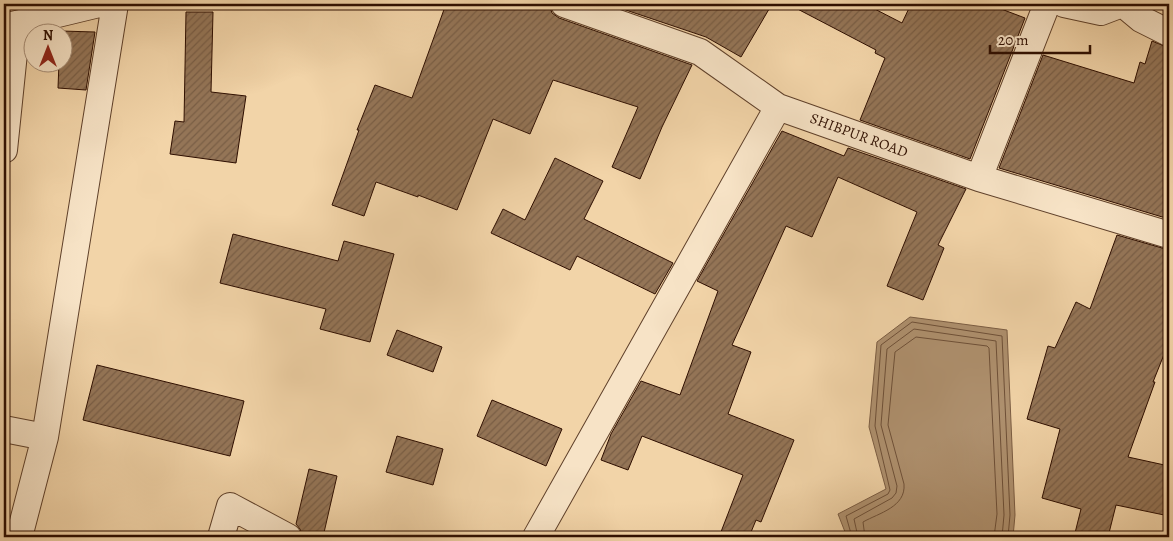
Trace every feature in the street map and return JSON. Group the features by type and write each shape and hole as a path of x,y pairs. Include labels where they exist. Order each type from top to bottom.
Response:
{"street":[{"path":"4,150 10,26 59,9 99,4"},
{"path":"19,537 45,437 115,4"},
{"name":"SHIBPUR ROAD","path":"564,4 700,52 778,107 979,178 1169,234"},
{"path":"979,178 1047,4"},
{"path":"1064,4 1101,12 1122,4 1141,19 1169,32"},
{"path":"536,537 778,107"},
{"path":"4,429 45,437"},
{"path":"221,537 230,506 288,537"}],"water":[{"path":"910,317 1007,330 1015,515 1013,537 847,537 838,514 886,489 869,427 877,342"}],"building":[{"path":"446,4 549,4 552,13 559,18 692,65 662,127 640,179 612,167 638,107 553,80 530,134 493,119 457,210 376,182 364,216 332,205 359,130 357,130 375,85 412,98"},
{"path":"608,4 772,4 741,57 706,37"},
{"path":"788,4 865,4 902,23 911,4 988,4 1025,18 970,159 860,120 885,58 875,53 876,50"},
{"path":"186,12 213,12 211,92 246,96 236,163 170,154 175,121 184,122"},
{"path":"72,31 95,32 86,90 58,88 59,72 72,72"},
{"path":"1152,41 1169,48 1169,219 999,168 1043,55 1134,83 1140,62 1145,64"},
{"path":"782,131 844,156 848,148 966,189 938,245 944,248 923,300 887,286 917,212 838,177 812,237 786,226 732,345 751,352 728,414 794,440 761,522 756,520 749,537 719,537 743,475 642,436 628,470 601,460 611,434 641,381 680,395 718,291 697,281"},
{"path":"555,158 603,181 584,219 673,263 655,294 577,256 570,270 491,233 503,209 525,220"},
{"path":"233,234 338,261 344,241 394,254 370,342 320,329 326,309 220,283"},
{"path":"1117,235 1169,250 1169,342 1153,382 1155,382 1128,457 1169,466 1169,516 1116,505 1108,537 1074,537 1081,509 1042,498 1060,429 1027,419 1048,346 1055,348 1076,302 1090,309"},
{"path":"397,330 442,347 433,372 387,355"},
{"path":"97,365 244,401 230,456 83,420"},
{"path":"492,400 562,429 546,466 477,436"},
{"path":"397,436 443,449 433,485 386,472"},
{"path":"309,469 337,476 323,537 302,534 296,524"}]}
